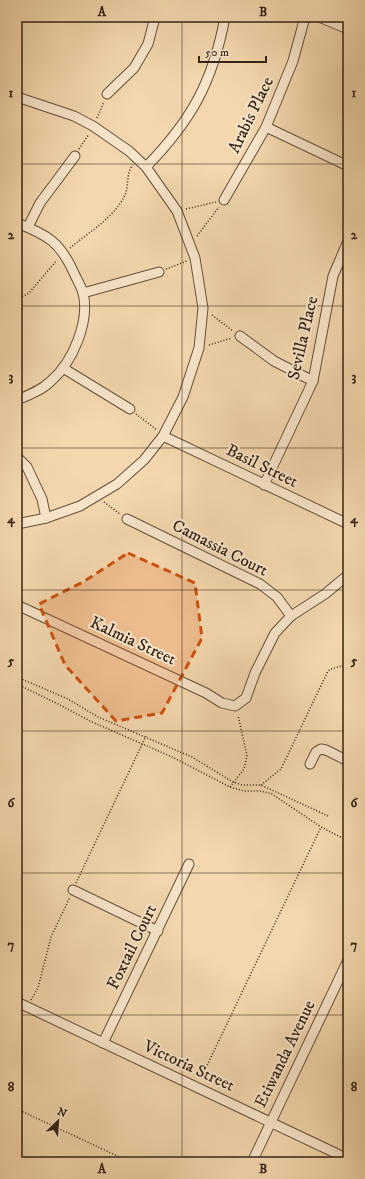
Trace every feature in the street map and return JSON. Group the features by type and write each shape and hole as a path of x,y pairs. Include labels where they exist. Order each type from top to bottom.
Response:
{"street":[{"path":"107,94 134,68 148,44 155,17"},
{"path":"146,166 159,154 173,137 196,104 206,84 214,62 225,17"},
{"name":"Arabis Place","path":"224,200 266,127 293,61 304,17"},
{"path":"319,17 348,29"},
{"path":"17,97 74,116 93,126 111,138 146,166 177,211 195,258 203,308 199,348 183,396 163,436 144,460 117,484 80,506 46,518 17,524"},
{"path":"266,127 348,166"},
{"path":"28,227 40,203 75,156"},
{"path":"17,223 42,234 53,242 70,262 83,293 84,312 81,331 74,351 63,368 51,382 17,400"},
{"name":"Sevilla Place","path":"264,485 313,381 333,276 348,241"},
{"path":"83,293 159,272"},
{"path":"240,336 274,361 313,381"},
{"path":"63,368 130,410"},
{"name":"Basil Street","path":"163,436 348,524"},
{"path":"17,457 27,467 39,492 46,518"},
{"name":"Camassia Court","path":"127,519 260,584 277,597 291,616"},
{"path":"235,706 246,698 255,674 275,633 291,616 325,594 348,575"},
{"name":"Kalmia Street","path":"17,605 206,693 222,704 235,706"},
{"path":"310,764 316,752 321,749 348,761"},
{"name":"Foxtail Court","path":"103,1043 189,864"},
{"path":"73,890 158,931"},
{"name":"Etiwanda Avenue","path":"252,1162 270,1122 344,976 348,960"},
{"name":"Victoria Street","path":"17,1002 348,1159"}],"path":[{"path":"17,300 29,293 63,254 95,228 117,207 125,195 128,187 130,168 138,159"},
{"path":"177,211 224,200"},
{"path":"190,245 224,200"},
{"path":"159,272 195,258"},
{"path":"203,308 240,336"},
{"path":"199,348 240,336"},
{"path":"130,410 163,436"},
{"path":"96,497 127,519"},
{"path":"262,785 280,769 328,671 348,664"},
{"path":"17,677 68,699 98,717 146,736 192,757 233,782 242,785 262,785 328,816"},
{"path":"17,684 90,721 143,744 230,787 244,791 261,791 272,794 321,827 348,841"},
{"path":"230,787 244,769 247,756 239,717 235,706"},
{"path":"27,1007 38,988 51,937 146,736"},
{"path":"202,1076 321,827"},
{"path":"17,1014 20,1015 20,1019"},
{"path":"17,1109 130,1162"}],"highlighted area":[{"path":"128,553 195,583 202,638 162,713 116,721 65,665 39,604 83,582"}]}
